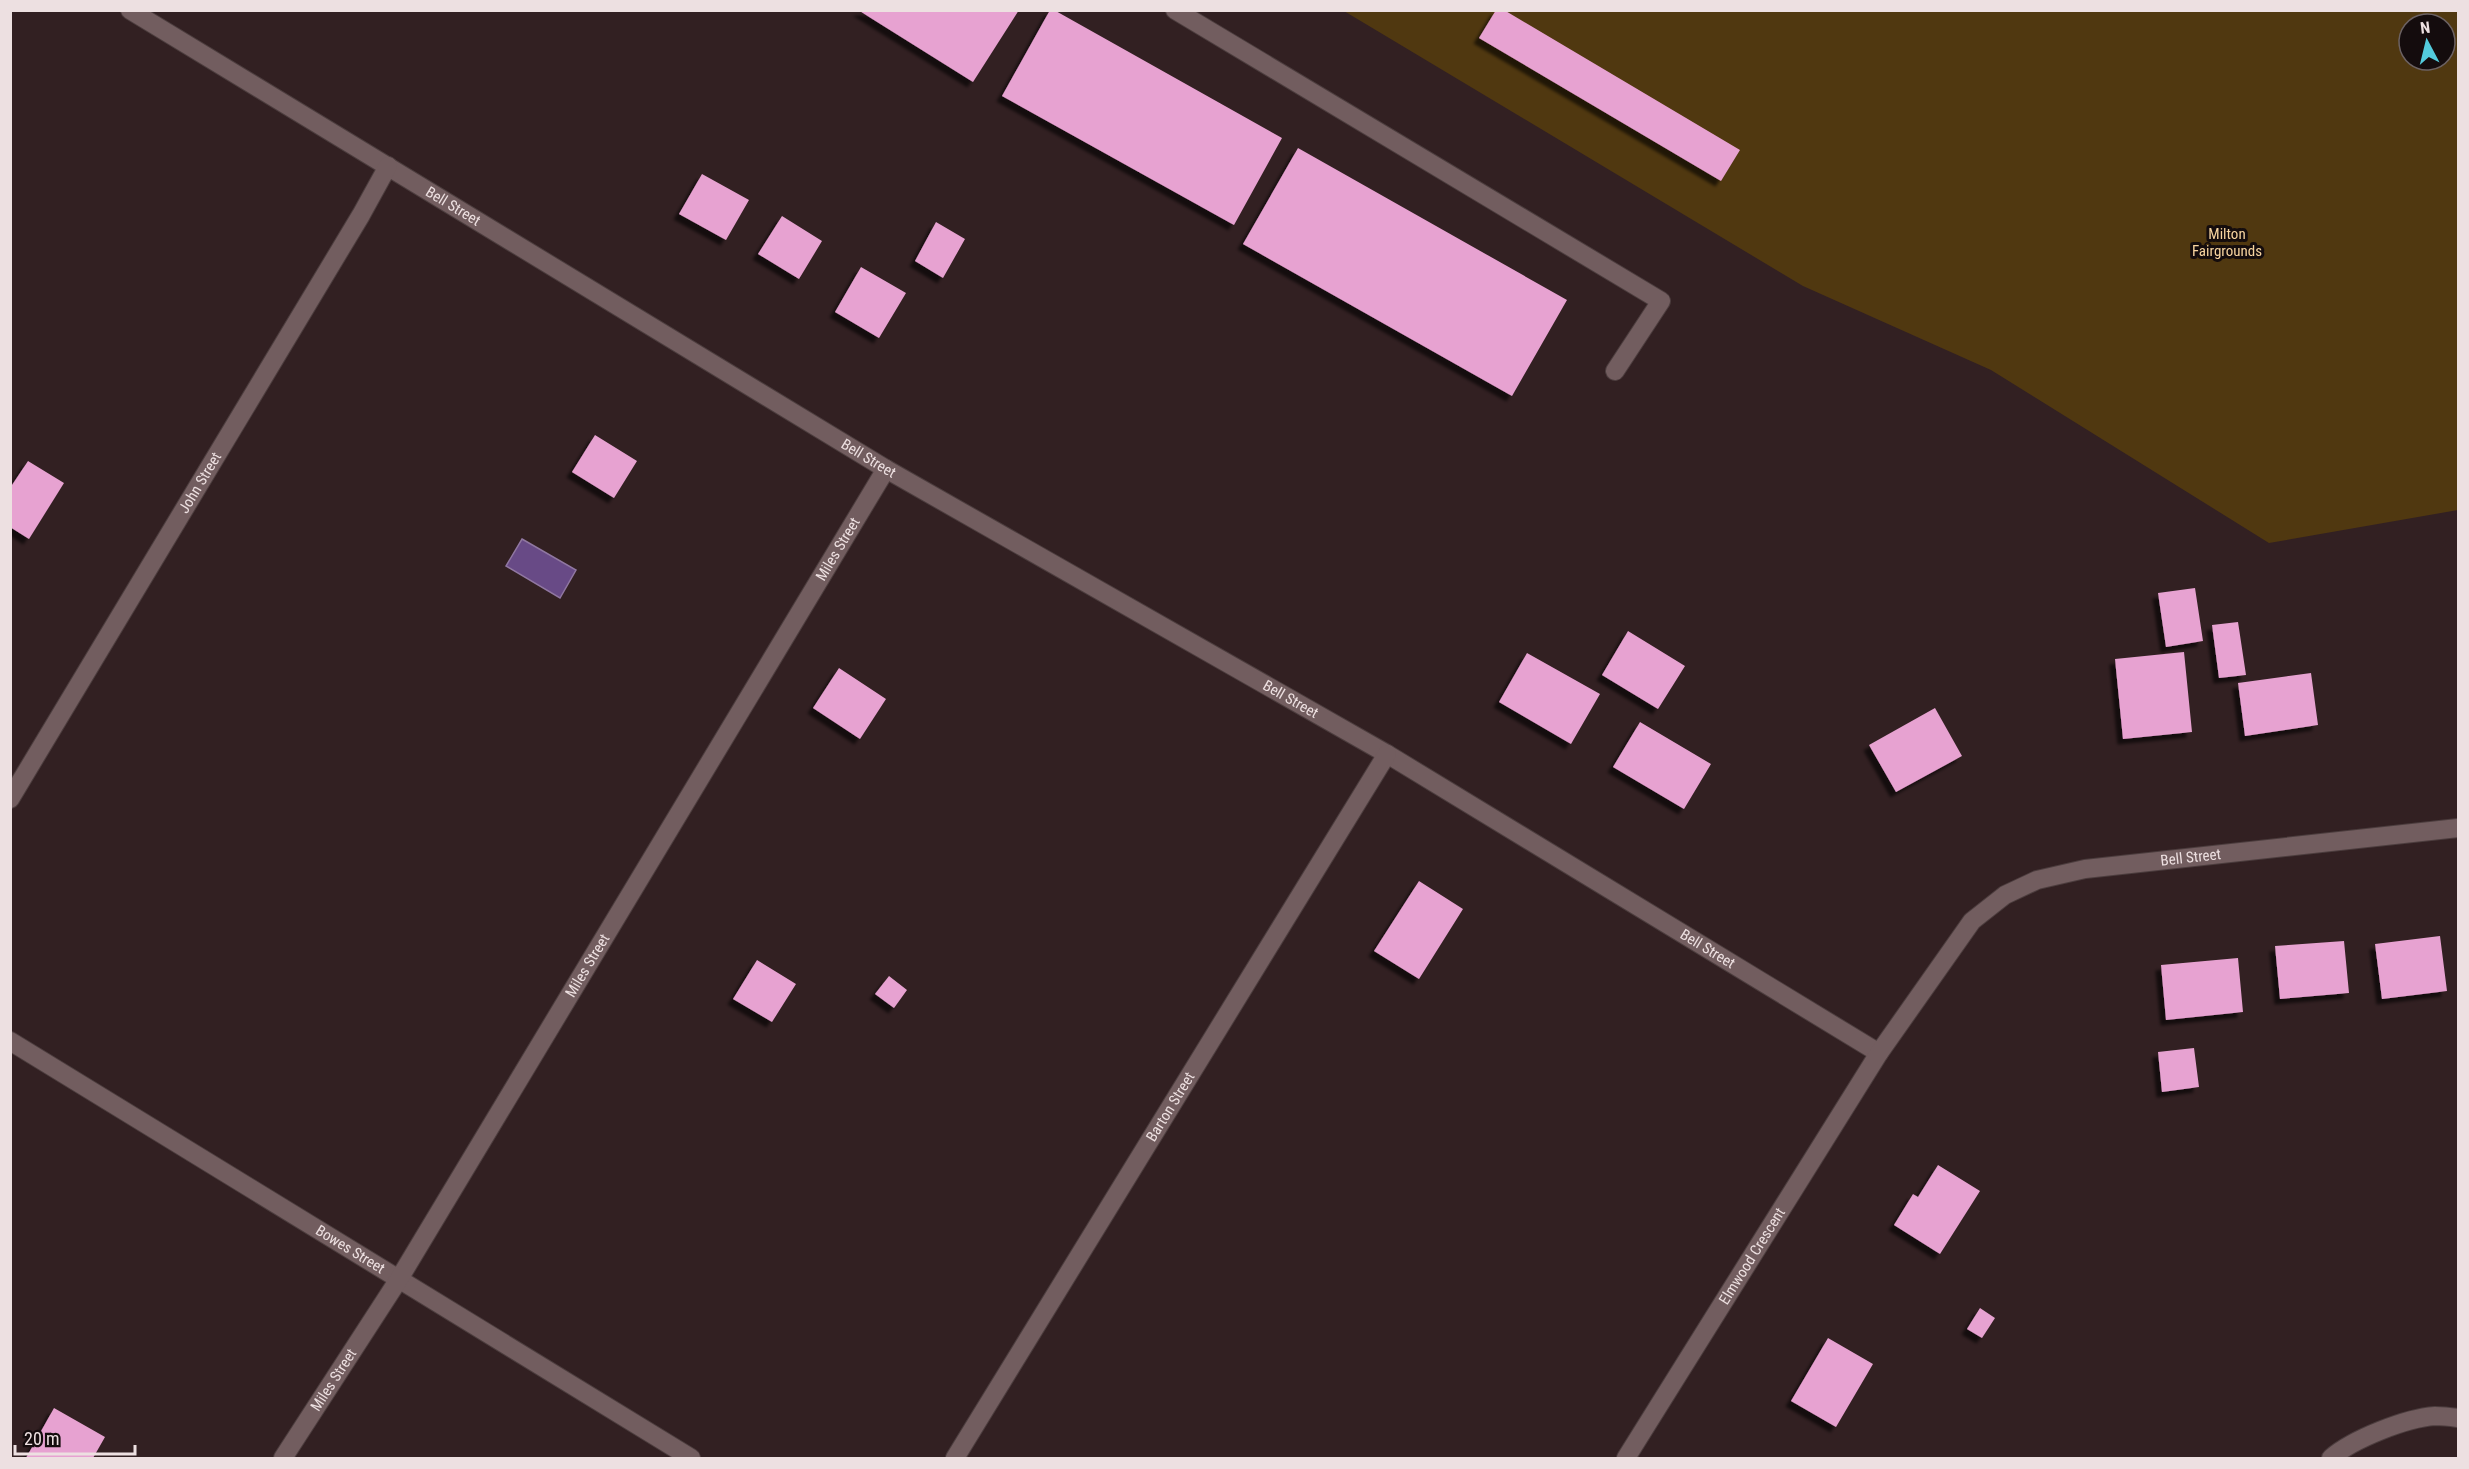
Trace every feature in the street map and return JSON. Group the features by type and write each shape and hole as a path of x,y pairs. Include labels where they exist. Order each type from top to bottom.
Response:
{"street":[{"name":"Bell Street","path":"130,10 886,469 1387,754 1879,1053 1971,921 2005,895 2037,880 2085,869 2458,828"},
{"path":"1174,10 1661,301 1616,371"},
{"name":"John Street","path":"10,799 362,215 388,166"},
{"name":"Miles Street","path":"283,1458 399,1279 886,469"},
{"name":"Barton Street","path":"955,1458 1387,754"},
{"name":"Bowes Street","path":"10,1041 691,1458"},
{"name":"Elmwood Crescent","path":"1626,1458 1879,1053"},
{"path":"2331,1458 2341,1450 2389,1427 2434,1416 2458,1418"}],"green space":[{"name":"Milton Fairgrounds","path":"1344,11 2458,11 2458,510 2269,543 1991,370 1803,286"}],"shaded area":[{"path":"522,539 576,570 560,598 506,566"}],"building":[{"path":"858,10 1019,10 973,82"},
{"path":"1050,10 1054,10 1282,138 1234,225 1002,96"},
{"path":"1496,10 1504,10 1740,150 1721,181 1479,38"},
{"path":"1298,148 1567,300 1512,396 1243,244"},
{"path":"702,174 749,200 726,240 679,214"},
{"path":"782,216 822,241 799,279 758,254"},
{"path":"936,222 965,239 943,278 915,261"},
{"path":"861,267 906,293 879,338 835,312"},
{"path":"595,435 637,461 614,498 572,472"},
{"path":"28,461 64,483 29,539 10,527 10,488"},
{"path":"2195,588 2203,641 2166,647 2158,593"},
{"path":"2238,622 2246,675 2219,678 2212,625"},
{"path":"1628,631 1685,666 1658,709 1602,675"},
{"path":"2184,652 2192,732 2123,739 2115,659"},
{"path":"1527,653 1600,694 1571,744 1499,702"},
{"path":"839,668 886,699 860,739 813,708"},
{"path":"2311,673 2318,725 2245,736 2238,683"},
{"path":"1935,708 1962,756 1896,792 1869,745"},
{"path":"1640,722 1711,764 1684,809 1613,767"},
{"path":"1419,881 1463,909 1419,979 1374,951"},
{"path":"2440,936 2447,991 2382,999 2375,944"},
{"path":"2344,941 2349,993 2280,999 2275,946"},
{"path":"2238,958 2243,1012 2166,1020 2161,965"},
{"path":"757,960 796,984 772,1022 733,999"},
{"path":"889,976 907,990 894,1008 875,994"},
{"path":"2194,1048 2199,1087 2162,1092 2158,1052"},
{"path":"1938,1165 1980,1191 1940,1254 1894,1225 1913,1194 1918,1197"},
{"path":"1980,1308 1995,1318 1982,1338 1967,1329"},
{"path":"1828,1338 1873,1364 1836,1427 1791,1401"},
{"path":"54,1408 105,1437 93,1458 26,1458"}]}
